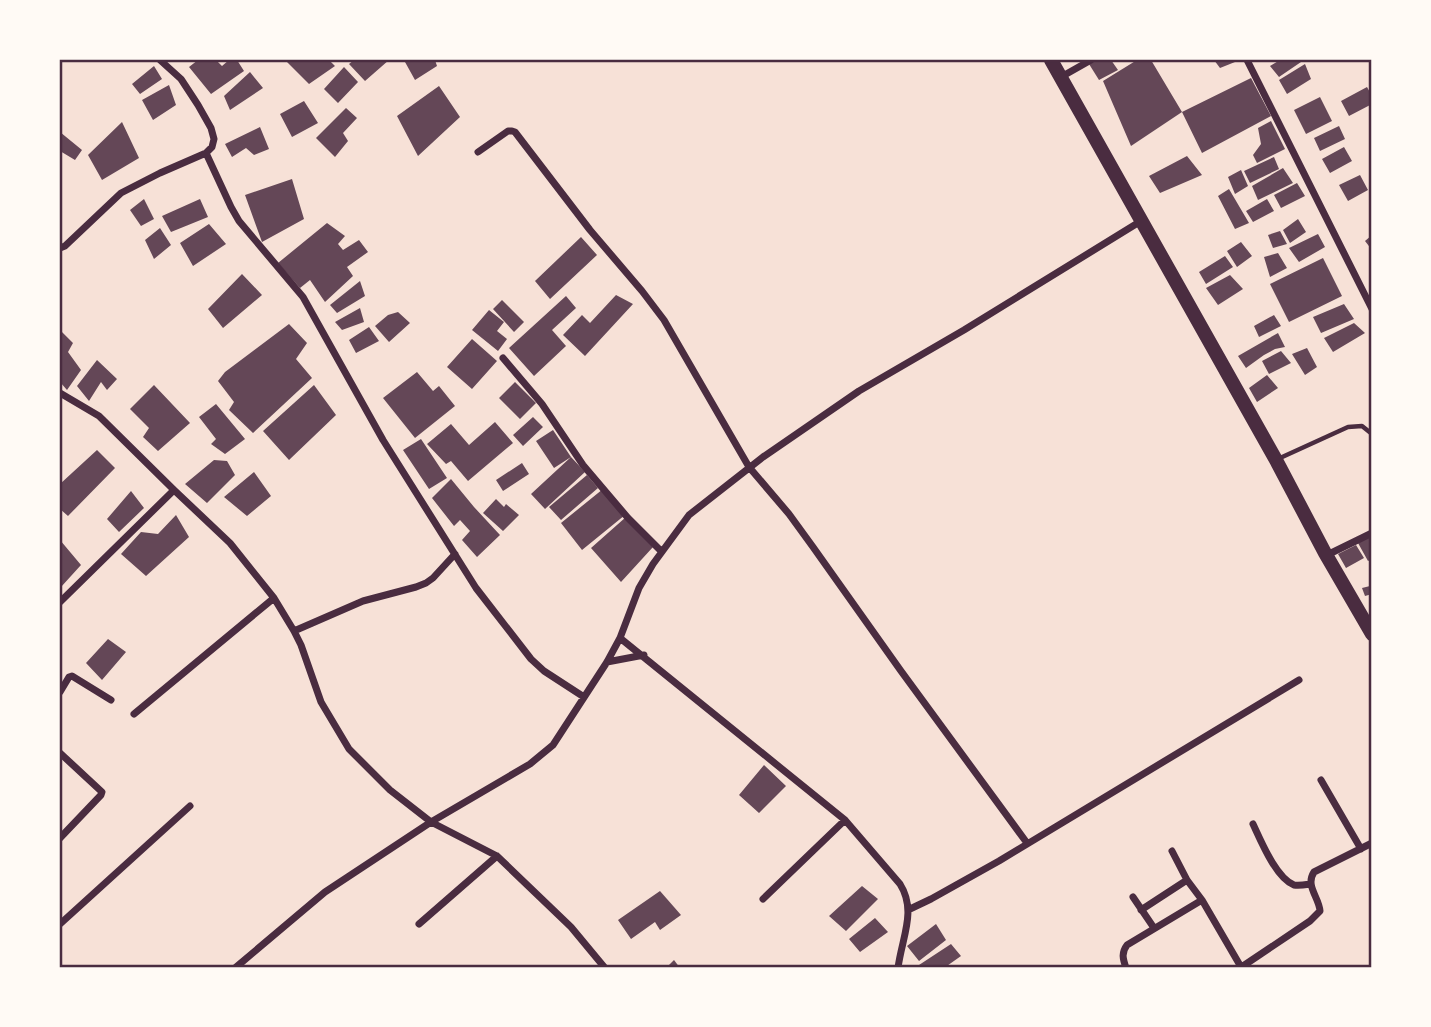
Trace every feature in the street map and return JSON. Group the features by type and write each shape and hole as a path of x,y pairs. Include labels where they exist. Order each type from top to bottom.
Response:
{"main road":[{"path":"1051,60 1371,634"}],"street":[{"path":"60,248 121,193 206,153 212,147 214,139 211,128 181,79 160,60"},
{"path":"1061,77 1091,60"},
{"path":"1247,60 1371,309"},
{"path":"478,152 508,131 515,132 590,230 628,274 664,320 752,465 1027,843"},
{"path":"206,153 239,221 303,298 383,440 476,588 531,659 544,671 584,697"},
{"path":"235,968 326,892 431,822 530,764 553,745 621,638 639,588 689,515 752,465 859,391 1141,221"},
{"path":"503,358 542,404 583,465 628,518 662,551"},
{"path":"60,393 99,416 230,543 274,598 294,631 321,702 349,749 390,790 431,822 497,856 571,927 605,968"},
{"path":"60,602 174,491"},
{"path":"1326,554 1371,533"},
{"path":"294,631 362,601 426,583 455,554"},
{"path":"134,714 274,598"},
{"path":"621,638 845,820 900,884 906,894 909,909 898,968"},
{"path":"607,662 644,655"},
{"path":"60,692 72,676 111,700"},
{"path":"909,909 999,861 1299,680"},
{"path":"60,753 102,792 60,838"},
{"path":"1321,780 1361,849"},
{"path":"60,924 190,806"},
{"path":"763,899 845,820"},
{"path":"1253,824 1279,873 1297,886 1310,884"},
{"path":"1172,851 1241,967 1310,921 1320,911 1310,884 1314,872 1371,843"},
{"path":"419,924 497,856"},
{"path":"1141,910 1187,880"},
{"path":"1133,897 1154,928"},
{"path":"1126,968 1123,950 1127,945 1202,900"}],"lane":[{"path":"1276,460 1348,427 1362,426 1371,434"}],"building":[{"path":"198,60 216,60 222,66 229,60 237,60 244,71 211,94 189,67"},
{"path":"285,60 329,60 335,66 309,84"},
{"path":"354,60 389,60 365,81 349,64"},
{"path":"435,60 437,66 415,80 405,62"},
{"path":"1096,60 1111,60 1118,70 1099,80 1089,64"},
{"path":"1137,60 1151,60 1182,112 1131,146 1103,81"},
{"path":"1214,60 1240,60 1220,68"},
{"path":"1280,60 1301,62 1279,77 1270,66"},
{"path":"1305,64 1311,79 1287,94 1279,80"},
{"path":"154,66 162,79 140,94 132,84"},
{"path":"344,67 358,82 338,103 324,89"},
{"path":"250,72 263,88 230,110 224,96"},
{"path":"1251,78 1271,116 1202,153 1182,112"},
{"path":"169,85 176,105 153,120 142,100"},
{"path":"439,86 460,117 418,156 397,116"},
{"path":"1367,87 1372,96 1372,104 1349,116 1341,101"},
{"path":"1320,97 1332,121 1306,134 1294,110"},
{"path":"304,101 318,123 292,137 280,114"},
{"path":"346,108 357,118 343,133 348,141 335,157 316,138"},
{"path":"1271,121 1285,149 1257,163 1253,155 1261,144 1258,128"},
{"path":"122,122 139,158 102,180 88,155"},
{"path":"1339,126 1345,139 1320,151 1314,138"},
{"path":"260,127 269,149 254,155 246,148 232,157 225,144"},
{"path":"60,132 82,150 75,160 60,151"},
{"path":"1344,147 1352,161 1330,173 1322,159"},
{"path":"1187,156 1202,175 1160,193 1149,176"},
{"path":"1274,157 1279,169 1250,183 1244,171"},
{"path":"1283,168 1293,183 1258,200 1252,186"},
{"path":"1241,170 1248,186 1235,194 1228,177"},
{"path":"1360,175 1368,190 1348,201 1339,185"},
{"path":"292,179 304,219 262,242 245,195"},
{"path":"1297,183 1305,196 1281,208 1274,195"},
{"path":"1229,189 1249,223 1235,229 1218,196"},
{"path":"144,199 154,219 141,226 130,210"},
{"path":"200,199 208,217 171,232 162,216"},
{"path":"1267,199 1274,211 1253,222 1246,211"},
{"path":"1298,219 1306,232 1290,243 1283,230"},
{"path":"327,223 345,236 338,244 343,250 359,240 368,252 347,267 353,276 325,302 310,280 300,288 278,263"},
{"path":"209,224 226,244 193,266 180,243"},
{"path":"160,228 171,245 154,259 145,240"},
{"path":"1280,231 1287,244 1273,248 1268,235"},
{"path":"1318,234 1325,247 1299,262 1289,248"},
{"path":"1372,235 1372,250 1365,241"},
{"path":"581,237 597,255 550,299 535,281"},
{"path":"1241,242 1252,256 1237,267 1227,251"},
{"path":"1278,253 1287,268 1270,277 1264,257"},
{"path":"1225,256 1233,267 1206,284 1199,272"},
{"path":"1323,258 1342,296 1289,322 1270,284"},
{"path":"242,274 262,295 223,328 208,309"},
{"path":"1230,275 1243,289 1218,305 1206,288"},
{"path":"360,281 365,296 337,313 330,305"},
{"path":"616,295 633,304 585,356 563,335 582,315 590,323"},
{"path":"566,296 576,308 552,330 566,346 534,376 509,348"},
{"path":"502,300 524,322 514,332 493,309"},
{"path":"1344,304 1354,319 1321,333 1313,317"},
{"path":"360,308 364,322 342,330 335,322"},
{"path":"489,310 504,322 497,331 507,339 498,351 472,330"},
{"path":"398,312 410,323 389,342 375,326 388,315"},
{"path":"1274,315 1281,326 1259,337 1254,326"},
{"path":"1354,323 1365,333 1333,352 1324,338"},
{"path":"289,324 307,343 296,359 312,378 253,433 229,410 234,402 218,381 225,372"},
{"path":"369,327 379,341 356,353 349,340"},
{"path":"61,331 73,343 68,352 81,370 67,390 60,382"},
{"path":"1278,333 1285,347 1275,349 1246,368 1238,356"},
{"path":"472,339 497,361 472,389 447,367"},
{"path":"1307,348 1317,367 1305,375 1292,354"},
{"path":"1281,351 1291,363 1269,374 1262,361"},
{"path":"97,360 117,379 107,390 101,382 89,401 77,386"},
{"path":"417,372 433,391 439,386 455,406 415,438 383,398"},
{"path":"1267,375 1278,388 1257,402 1249,388"},
{"path":"515,382 536,403 520,419 499,398"},
{"path":"154,385 190,423 158,451 143,437 149,428 130,409"},
{"path":"314,385 336,415 289,460 263,431"},
{"path":"216,404 245,439 225,454 211,444 216,439 199,417"},
{"path":"533,417 543,427 523,446 513,435"},
{"path":"495,422 513,443 468,481 451,461 446,464 427,444 451,424 469,445"},
{"path":"553,430 571,457 554,468 536,441"},
{"path":"421,439 447,478 429,489 403,450"},
{"path":"97,450 115,468 68,516 60,509 60,484"},
{"path":"571,457 585,472 545,509 531,494"},
{"path":"214,460 227,461 235,475 207,503 185,484"},
{"path":"522,463 529,474 503,491 496,480"},
{"path":"254,472 271,496 247,516 224,497"},
{"path":"587,475 598,488 561,520 549,507"},
{"path":"451,479 500,535 477,557 462,540 470,531 460,520 454,526 432,498"},
{"path":"603,489 625,515 582,550 561,523"},
{"path":"131,491 144,508 119,532 107,519"},
{"path":"496,499 519,515 503,531 483,513"},
{"path":"176,515 189,537 146,576 121,554 141,532 158,534"},
{"path":"626,517 653,547 621,582 591,548"},
{"path":"1372,535 1372,559 1368,561 1358,543"},
{"path":"60,540 81,565 61,587 60,585"},
{"path":"1356,545 1364,558 1346,568 1338,554"},
{"path":"1370,586 1372,594 1365,596 1362,588"},
{"path":"108,639 126,652 102,680 86,663"},
{"path":"764,765 786,786 759,813 739,795"},
{"path":"862,886 878,899 846,931 829,916"},
{"path":"660,891 681,915 660,930 655,922 631,939 618,920"},
{"path":"875,918 888,932 860,952 849,939"},
{"path":"936,924 946,940 919,961 907,946"},
{"path":"951,944 961,956 944,968 921,968 919,965"},
{"path":"674,960 680,968 666,968"}]}
